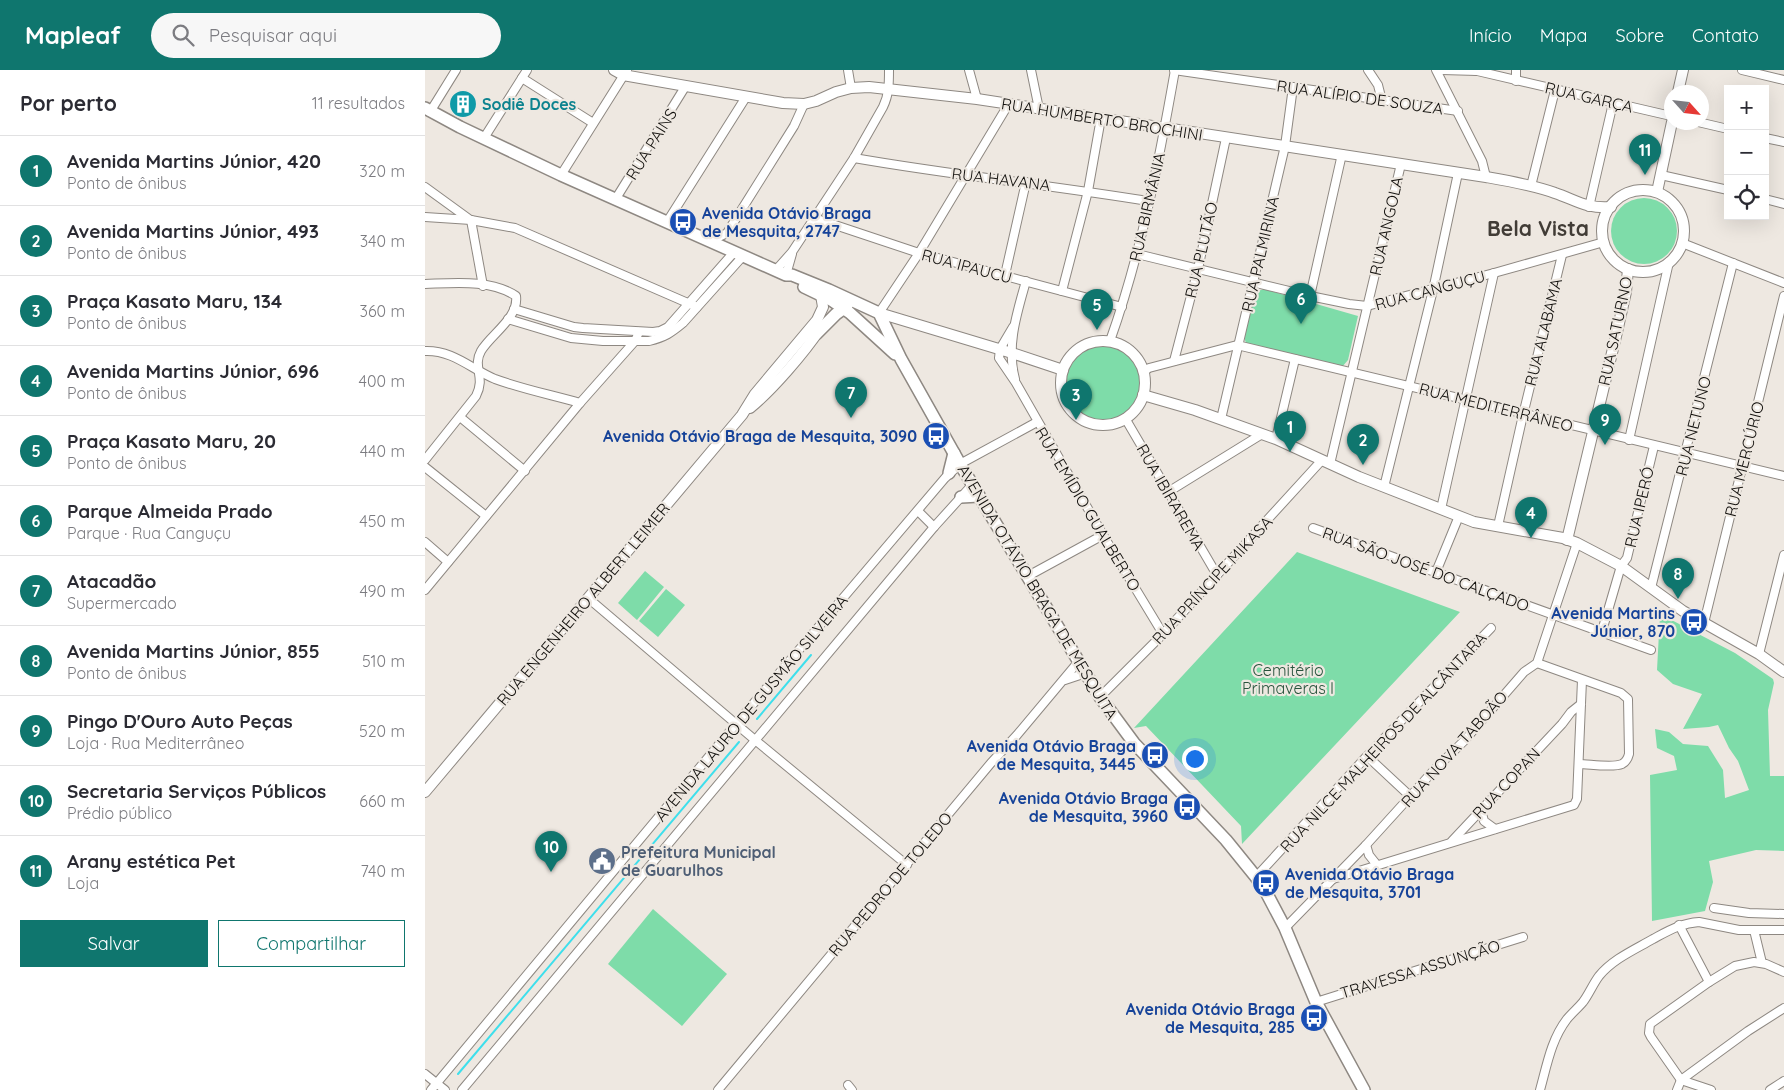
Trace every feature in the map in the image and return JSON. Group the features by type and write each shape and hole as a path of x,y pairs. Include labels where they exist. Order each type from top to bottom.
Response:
{"main road":[{"path":"427,110 615,200 781,272 790,279 827,295 879,313"},
{"path":"827,295 845,308 879,313"},
{"path":"816,334 836,314 845,308"},
{"name":"AVENIDA OTÁVIO BRAGA DE MESQUITA","path":"845,308 901,359"},
{"name":"AVENIDA OTÁVIO BRAGA DE MESQUITA","path":"879,313 901,359 972,485 1100,697 1134,743 1227,840 1256,877 1285,928 1316,1002 1364,1090"},
{"path":"949,473 954,453"},
{"path":"961,496 979,496"}],"street":[{"path":"427,110 456,70"},
{"path":"484,138 527,70"},
{"name":"RUA HUMBERTO BROCHINI","path":"614,70 685,87 783,103 804,104 851,88 889,88 977,100 1483,176 1555,193 1589,207 1611,206"},
{"path":"848,70 851,88"},
{"path":"781,272 853,158 887,99 889,70"},
{"path":"969,70 977,100"},
{"path":"1031,70 1039,109"},
{"name":"RUA ALÍPIO DE SOUZA","path":"1174,70 1227,74 1293,87 1458,111"},
{"name":"RUA BIRMÂNIA","path":"1110,341 1137,254 1165,128 1174,70"},
{"path":"1368,70 1378,85 1382,101"},
{"path":"1436,70 1482,161 1483,176"},
{"name":"RUA GARÇA","path":"1442,70 1475,70 1664,114"},
{"path":"1516,70 1516,80"},
{"path":"1680,85 1683,70"},
{"path":"1742,70 1784,80"},
{"path":"561,175 625,73"},
{"path":"522,78 593,123"},
{"name":"RUA PAINS","path":"615,200 685,87"},
{"name":"RUA PALMIRINA","path":"1221,419 1285,146 1293,87"},
{"path":"1531,186 1555,90"},
{"path":"667,222 746,97"},
{"path":"1589,207 1613,103"},
{"path":"711,242 727,233 794,126 804,104"},
{"path":"1008,105 919,253 879,313 1063,370"},
{"path":"1062,291 1088,191 1101,118"},
{"path":"1709,125 1724,128"},
{"path":"1657,192 1669,130"},
{"name":"RUA PLUTÃO","path":"1174,361 1198,269 1226,138"},
{"path":"1769,139 1784,142"},
{"path":"1309,296 1342,154"},
{"name":"RUA HAVANA","path":"853,158 1149,201"},
{"name":"RUA ANGOLA","path":"1326,462 1352,372 1401,164"},
{"path":"1384,487 1433,290 1458,173"},
{"path":"1661,175 1724,189"},
{"path":"1005,275 1027,182"},
{"path":"425,187 471,220 483,286"},
{"path":"1643,190 1657,192 1674,203 1681,215 1684,229 1682,243 1677,254 1669,262 1652,270 1628,269 1613,258 1604,242 1603,224 1611,206 1620,198 1631,192 1643,190"},
{"path":"1769,200 1784,204"},
{"name":"RUA HUMBERTO BROCHINI","path":"1589,207 1603,224"},
{"path":"425,217 471,220 515,228 697,307"},
{"name":"RUA IPAUCU","path":"814,218 919,253 1122,307"},
{"path":"727,233 735,252"},
{"name":"RUA CANGUÇU","path":"1137,254 1309,296 1367,306 1433,290 1604,242"},
{"path":"1682,243 1784,283"},
{"path":"514,309 573,327 639,332 664,330 735,252"},
{"path":"508,319 571,338 603,342 649,341 666,336 683,323 697,307 735,252"},
{"name":"RUA ALABAMA","path":"1498,526 1562,255"},
{"path":"1629,440 1669,262"},
{"name":"RUA NETUNO","path":"1651,588 1733,263"},
{"name":"RUA SATURNO","path":"1572,541 1593,431 1626,292 1628,269"},
{"path":"1441,509 1494,273"},
{"name":"RUA EMÍDIO GUALBERTO","path":"1016,383 1012,367 1013,327 1026,281"},
{"path":"425,284 461,283 483,286 509,292 516,296 517,303 508,319 482,348 478,356 481,385 479,390 425,460"},
{"name":"RUA ENGENHEIRO ALBERT LEIMER","path":"742,415 760,400 816,334 826,319 827,295"},
{"name":"RUA ENGENHEIRO ALBERT LEIMER","path":"425,792 429,780 588,598 742,415 755,394 817,320 827,295"},
{"name":"RUA MERCÚRIO","path":"1705,623 1784,296"},
{"name":"RUA EMÍDIO GUALBERTO","path":"1013,327 999,349 999,358 1016,383 1103,535 1163,634"},
{"path":"425,590 635,341 639,332"},
{"path":"1110,341 1128,349 1139,362 1144,380 1143,395 1137,406 1125,418 1115,423 1102,424 1085,421 1074,414 1065,400 1061,390 1063,370 1068,358 1077,349 1094,342 1110,341"},
{"path":"1143,372 1149,368 1237,345"},
{"name":"RUA MEDITERRÂNEO","path":"1237,345 1784,476"},
{"path":"425,351 443,352 497,380 580,404"},
{"path":"1276,439 1295,359"},
{"path":"1143,395 1221,419 1276,439 1384,487 1474,522 1572,541 1621,566 1683,611 1759,654 1784,672"},
{"path":"460,417 525,471"},
{"name":"RUA IBIRAREMA","path":"1125,418 1217,575"},
{"name":"AVENIDA LAURO DE GUSMÃO SILVEIRA","path":"431,1090 736,724 949,473 960,464 1037,422"},
{"path":"1168,492 1262,434"},
{"name":"RUA IPERÓ","path":"1601,631 1621,566 1627,558 1654,446"},
{"name":"RUA PRÍNCIPE MIKASA","path":"1100,697 1163,634 1326,462"},
{"path":"425,466 486,516"},
{"name":"AVENIDA LAURO DE GUSMÃO SILVEIRA","path":"462,1090 755,740 972,485"},
{"path":"918,511 934,528"},
{"path":"1436,572 1459,516"},
{"name":"RUA SÃO JOSÉ DO CALÇADO","path":"1313,528 1651,650"},
{"path":"1028,576 1103,535"},
{"path":"1572,541 1554,616 1537,663 1621,694 1628,699 1629,754 1623,764 1579,764"},
{"path":"425,542 448,562"},
{"path":"1759,654 1784,554"},
{"path":"588,598 755,740 907,865"},
{"name":"RUA NILCE MALHEIROS DE ALCÂNTARA","path":"1256,877 1367,756 1491,628"},
{"name":"RUA PEDRO DE TOLEDO","path":"718,1090 991,763 1065,680 1079,661"},
{"name":"RUA NOVA TABOÃO","path":"1285,928 1366,845 1435,769 1464,741 1524,672 1537,663"},
{"path":"1065,680 1086,674"},
{"path":"1331,880 1574,805 1577,799 1582,680"},
{"name":"RUA COPAN","path":"1450,843 1562,724 1571,712 1581,704"},
{"path":"1562,724 1580,723"},
{"path":"1367,756 1411,797"},
{"path":"1481,810 1485,821 1495,829"},
{"path":"1366,845 1369,855 1377,865"},
{"path":"1714,908 1731,911 1784,914"},
{"path":"1540,1090 1551,1046 1560,1030 1599,977 1607,968 1623,956 1679,925 1699,922 1739,930 1784,930"},
{"path":"1679,925 1709,982"},
{"path":"1754,930 1762,963"},
{"name":"TRAVESSA ASSUNÇÃO","path":"1316,1002 1523,936"},
{"path":"1711,1090 1681,1080 1651,1038 1649,1028 1653,1021 1735,966 1754,962 1762,963 1784,972"},
{"path":"1677,1090 1681,1080 1748,1031 1784,1008"},
{"path":"425,1074 445,1090"},
{"path":"1771,1090 1784,1081"}],"green space":[{"path":"1650,198 1668,207 1675,218 1677,231 1675,244 1668,255 1657,262 1638,264 1620,255 1613,244 1611,225 1620,207 1631,200"},
{"path":"1264,289 1358,316 1348,360 1342,367 1246,343 1244,337 1255,292"},
{"path":"1103,340 1126,347 1138,359 1145,382 1138,405 1126,417 1103,424 1080,417 1068,405 1061,382 1068,359 1080,347"},
{"name":"Cemitério Primaveras I","path":"1297,552 1460,612 1242,844 1241,826 1146,726 1134,728"},
{"path":"645,571 664,587 637,620 618,603"},
{"path":"666,589 685,605 658,637 639,621"},
{"path":"1660,614 1735,653 1773,679 1774,683 1768,710 1770,776 1784,776 1784,851 1756,850 1709,861 1713,882 1705,911 1652,921 1650,775 1677,770 1674,756 1657,748 1655,729 1669,732 1683,744 1708,746 1723,770 1725,798 1749,790 1738,761 1729,748 1718,725 1683,729 1702,694 1673,684 1657,670"},
{"path":"653,909 727,974 682,1026 608,964"}],"waterway":[{"path":"757,719 811,655"},
{"path":"458,1074 739,742"}],"place":[{"name":"Sodiê Doces","path":"463,104"},
{"name":"Arany estética Pet","path":"1645,175"},
{"name":"Avenida Otávio Braga de Mesquita, 2747","path":"683,222"},
{"name":"Parque Almeida Prado","path":"1301,324"},
{"name":"Praça Kasato Maru, 20","path":"1097,330"},
{"name":"Atacadão","path":"851,418"},
{"name":"Praça Kasato Maru, 134","path":"1076,420"},
{"name":"Avenida Otávio Braga de Mesquita, 3090","path":"936,436"},
{"name":"Pingo D'Ouro Auto Peças","path":"1605,445"},
{"name":"Avenida Martins Júnior, 420","path":"1290,452"},
{"name":"Avenida Martins Júnior, 493","path":"1363,465"},
{"name":"Avenida Martins Júnior, 696","path":"1531,538"},
{"name":"Avenida Martins Júnior, 855","path":"1678,599"},
{"name":"Avenida Martins Júnior, 870","path":"1694,622"},
{"name":"Avenida Otávio Braga de Mesquita, 3445","path":"1155,755"},
{"name":"Avenida Otávio Braga de Mesquita, 3960","path":"1187,807"},
{"name":"Prefeitura Municipal de Guarulhos","path":"602,861"},
{"name":"Secretaria Serviços Públicos","path":"551,872"},
{"name":"Avenida Otávio Braga de Mesquita, 3701","path":"1266,883"},
{"name":"Avenida Otávio Braga de Mesquita, 285","path":"1314,1018"}],"district":[{"name":"Bela Vista","path":"1538,228"}]}
